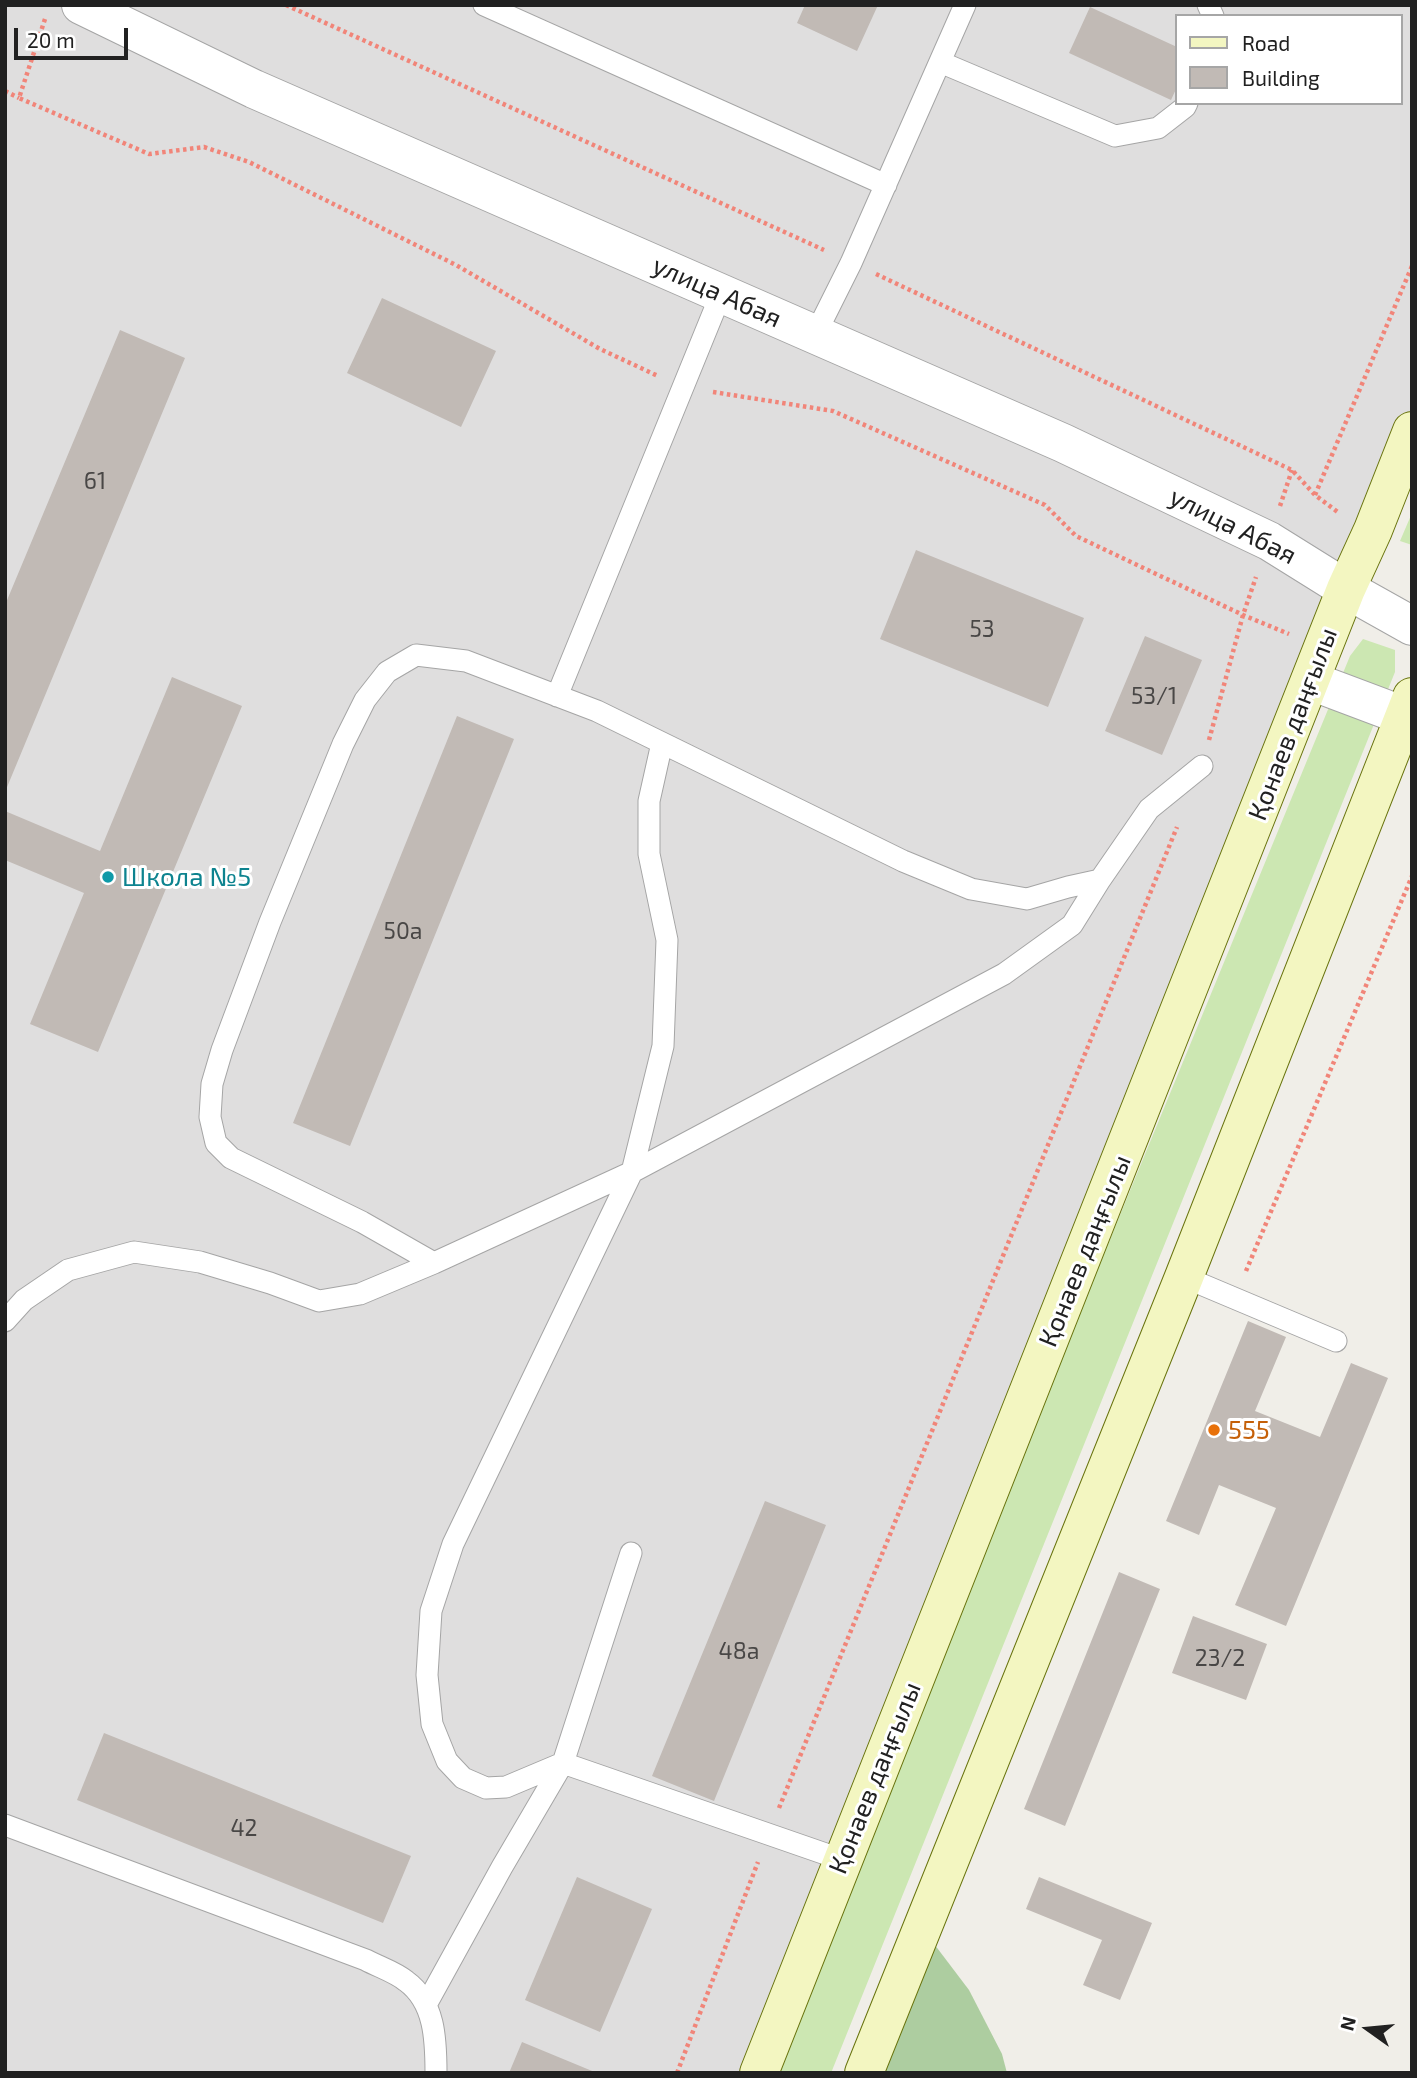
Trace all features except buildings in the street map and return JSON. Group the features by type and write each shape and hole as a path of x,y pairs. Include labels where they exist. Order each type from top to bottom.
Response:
{"main road":[{"name":"Қонаев даңғылы","path":"759,2073 1346,589 1373,530 1412,431"},
{"path":"864,2073 1409,711"}],"street":[{"name":"улица Абая","path":"81,5 254,89 1063,443 1269,541 1412,626"},
{"path":"1311,681 1409,711"}],"lane":[{"path":"484,5 886,185"},
{"path":"816,335 965,5"},
{"path":"940,62 1115,136 1158,128 1186,105"},
{"path":"558,696 721,294"},
{"path":"434,1262 362,1222 231,1158 216,1143 210,1117 212,1084 222,1050 342,744 365,700 387,672 416,655 466,661 597,711 903,861 971,889 1027,899 1100,880"},
{"path":"662,743 649,801 649,854 667,940 663,1046 632,1172 453,1544 430,1611 426,1675 432,1724 447,1761 463,1778 486,1788 506,1787 563,1763 843,1860"},
{"path":"5,1321 24,1300 68,1270 134,1252 200,1262 319,1301 360,1294 632,1172 1004,974 1072,925 1149,809 1202,766"},
{"path":"1184,1277 1336,1341"},
{"path":"427,2003 563,1763 631,1553"},
{"path":"5,1825 366,1960 407,1981 427,2003 436,2046 436,2073"}],"path":[{"path":"286,5 851,262 1292,470 1315,495 1348,520"},
{"path":"19,98 46,18"},
{"path":"5,91 149,154 204,147 249,162 456,264 600,349 683,387 833,411 1045,505 1076,536 1292,636"},
{"path":"1315,495 1412,266"},
{"path":"677,2073 769,1833 1202,766 1243,615 1292,470"},
{"path":"1235,1298 1412,876"}],"shaded area":[{"path":"5,5 1412,5 1412,431 759,2073 5,2073"}],"green space":[{"path":"1412,513 1412,545 1400,541"},
{"path":"1363,639 1395,650 1395,672 831,2073 767,2073 1350,656"},
{"path":"922,1928 969,1990 1002,2054 1007,2073 864,2073"}],"place":[{"name":"Школа №5","path":"108,877"},
{"name":"555","path":"1214,1430"}]}
